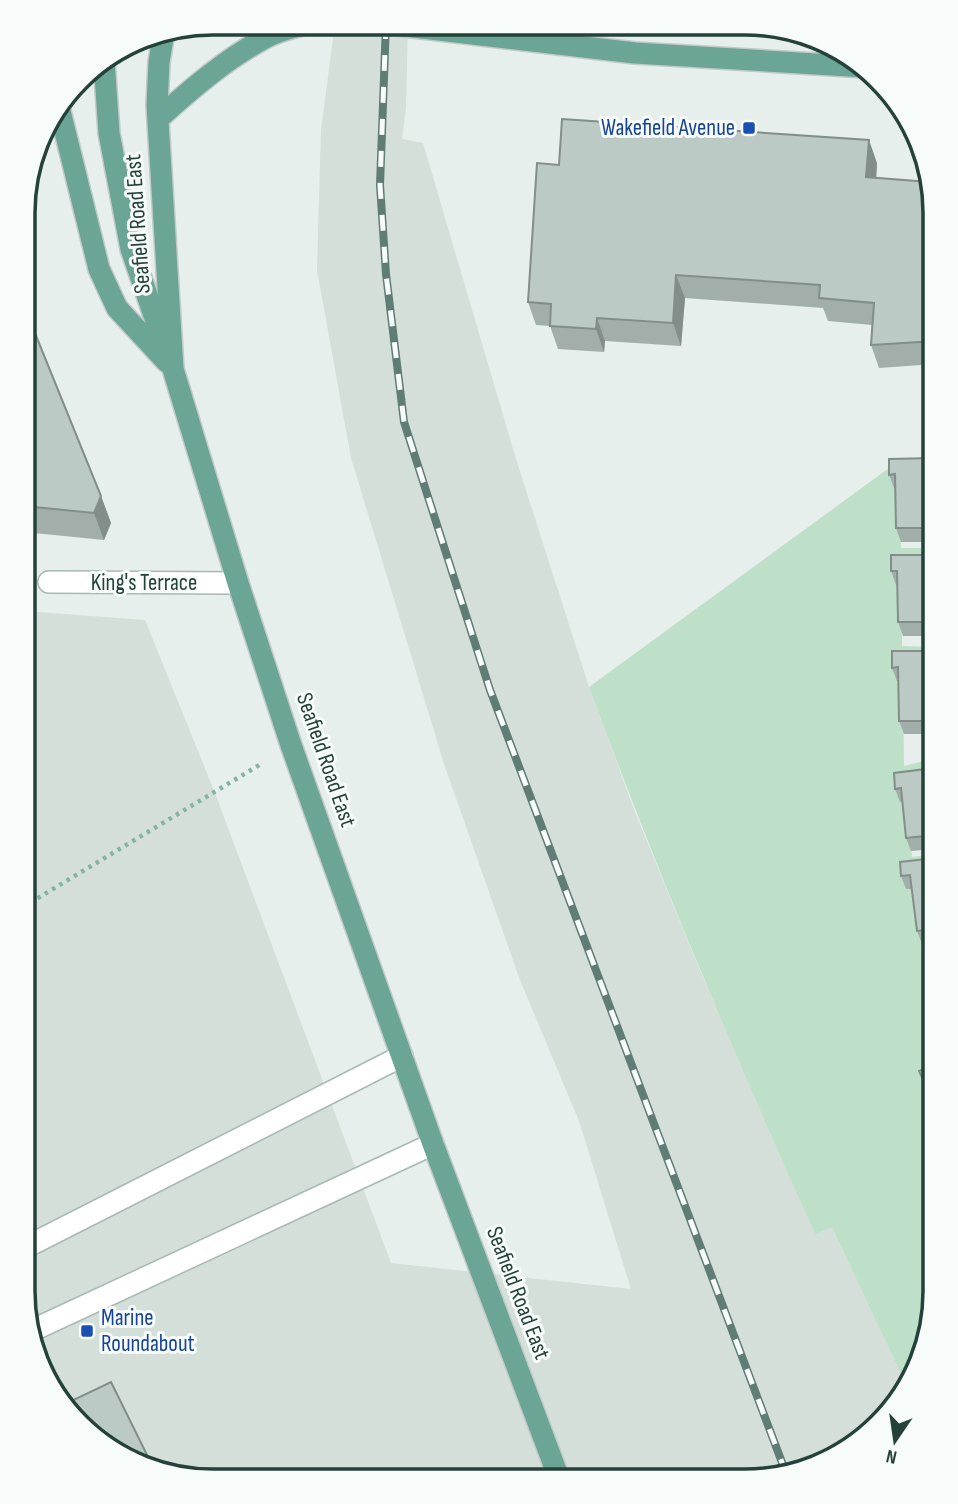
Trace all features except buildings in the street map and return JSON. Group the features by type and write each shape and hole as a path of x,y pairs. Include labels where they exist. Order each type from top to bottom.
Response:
{"main road":[{"path":"158,119 185,94 270,35"},
{"path":"489,35 635,53 844,66"},
{"name":"Seafield Road East","path":"162,43 159,62 158,119 173,369 238,583 292,745 433,1144 555,1469"},
{"path":"105,72 109,133 131,249 173,369"},
{"path":"62,119 99,269 117,308 173,369"}],"street":[{"name":"King's Terrace","path":"49,582 238,583"},
{"path":"35,1242 402,1056"},
{"path":"38,1328 433,1144"}],"path":[{"path":"35,900 292,745"}],"shaded area":[{"path":"333,35 408,35 406,107 402,139 423,143 516,459 589,687 635,812 701,973 815,1234 832,1226 902,1376 881,1406 860,1406 860,1427 854,1432 802,1460 780,1466 745,1469 189,1467 145,1455 104,1432 72,1400 49,1359 38,1326 35,1291 35,612 145,620 215,793 391,1263 631,1289 579,1121 520,980 445,767 351,458 317,270 321,130"}],"green space":[{"path":"923,457 923,465 900,488 901,548 923,548 923,575 902,585 902,646 923,647 923,671 903,681 904,766 923,761 923,791 906,802 912,857 923,856 923,874 905,876 915,889 923,955 923,1303 914,1348 902,1376 832,1227 815,1234 697,962 589,687 900,460"}],"railway":[{"path":"386,35 380,185 386,274 404,422 490,690 783,1465"}],"place":[{"name":"Wakefield Avenue","path":"749,128"},
{"name":"Marine Roundabout","path":"87,1331"}]}
